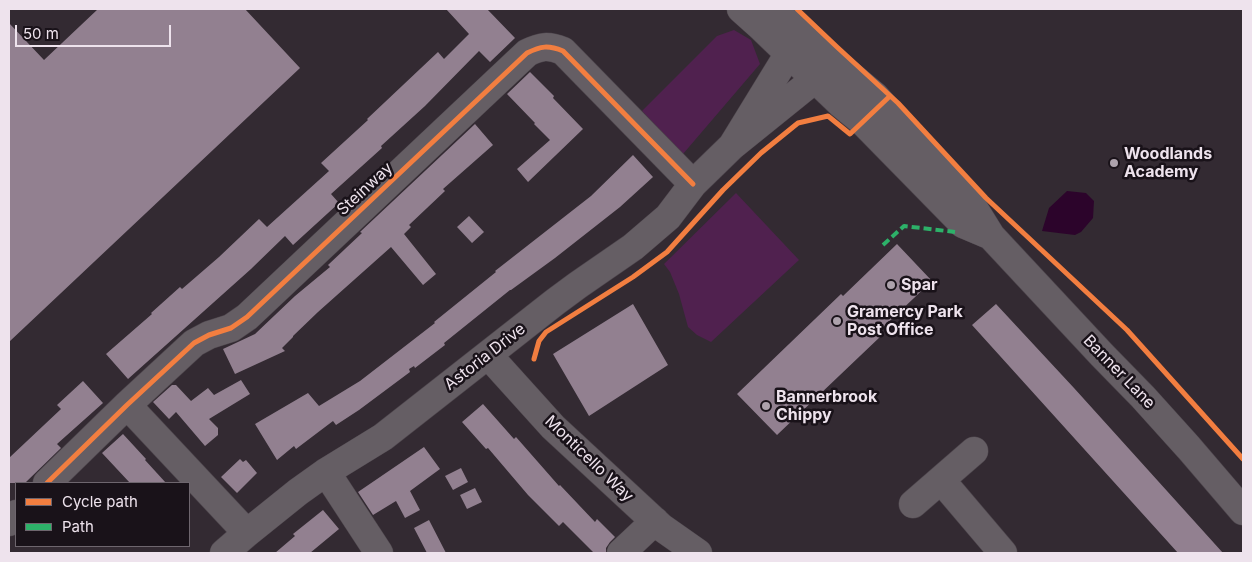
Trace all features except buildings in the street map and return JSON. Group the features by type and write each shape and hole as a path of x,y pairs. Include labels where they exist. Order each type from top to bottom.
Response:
{"street":[{"name":"Banner Lane","path":"740,9 760,26 796,44 826,55 875,96 973,207 990,236 1143,397 1243,511"},
{"name":"Banner Lane","path":"760,9 796,44"},
{"name":"Banner Lane","path":"777,9 815,79 863,122 963,224 990,236"},
{"name":"Astoria Drive","path":"732,146 796,44"},
{"name":"Steinway","path":"48,482 127,404 194,343 209,334 231,328 247,318 527,53 537,48 552,47 563,51 693,184"},
{"name":"Astoria Drive","path":"224,553 247,532 298,492 326,472 383,437 578,285 633,248 668,217 693,184 732,146 815,79"},
{"name":"Monticello Way","path":"488,355 553,426 655,521 698,553"},
{"path":"127,404 247,532"},
{"path":"913,504 974,451"},
{"path":"326,472 379,553"},
{"path":"941,480 1003,553"},
{"path":"621,553 655,521"}],"shaded area":[{"path":"734,30 751,40 760,64 683,154 642,111 717,36"},
{"path":"1067,191 1086,193 1094,201 1093,218 1081,232 1075,235 1042,231 1049,208"},
{"path":"736,193 799,260 711,342 697,335 688,327 679,294 670,272 664,264"}],"marked path":[{"path":"883,245 904,226 955,232"}],"cycle path":[{"path":"797,9 898,103 986,198 1127,330 1243,459"},
{"path":"48,482 194,343 209,335 231,328 247,317 527,53 549,47 563,51 693,184"},
{"path":"534,359 539,341 546,332 633,277 667,252 723,190 761,153 798,123 828,116 850,134 890,96"}],"place":[{"name":"Woodlands Academy","path":"1114,163"},
{"name":"Spar","path":"891,285"},
{"name":"Gramercy Park Post Office","path":"837,321"},
{"name":"Bannerbrook Chippy","path":"766,406"}]}
